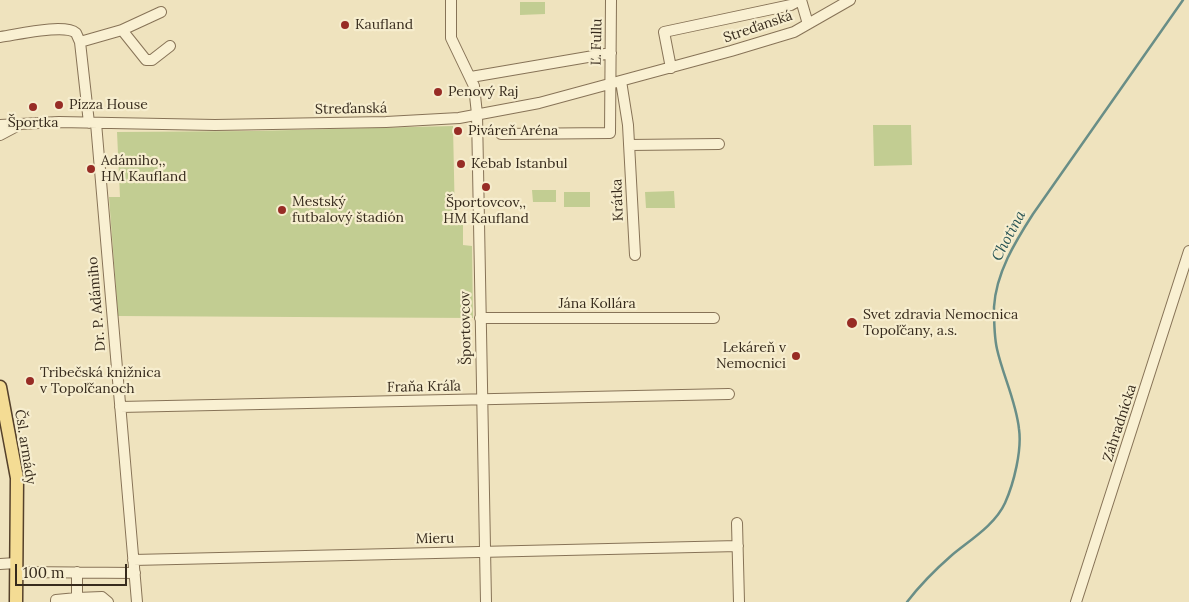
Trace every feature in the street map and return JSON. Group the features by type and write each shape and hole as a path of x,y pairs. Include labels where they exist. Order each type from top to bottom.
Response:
{"main road":[{"name":"Čsl. armády","path":"0,387 17,478 16,602"}],"street":[{"name":"Športovcov","path":"451,0 451,38 471,77 474,86 477,114 486,602"},
{"name":"Ľ. Fullu","path":"610,84 611,0"},
{"path":"801,0 808,24"},
{"name":"Streďanská","path":"671,68 664,32 791,5 801,0"},
{"name":"Streďanská","path":"0,125 37,122 215,125 386,122 459,118 539,103 671,68 794,32 850,0"},
{"path":"80,42 122,30 161,12"},
{"path":"0,37 38,30 68,28 73,30 79,37 92,123"},
{"path":"122,30 146,60 152,60 170,46"},
{"path":"471,77 610,53"},
{"name":"Krátka","path":"621,81 629,145 635,255"},
{"path":"501,134 610,133 610,84"},
{"name":"Dr. P. Adámiho","path":"92,123 102,198 137,602"},
{"name":"Streďanská","path":"0,135 18,125"},
{"path":"629,145 719,144"},
{"name":"Záhradnícka","path":"1076,602 1189,251"},
{"name":"Jána Kollára","path":"480,318 714,318"},
{"name":"Fraňa Kráľa","path":"120,407 729,394"},
{"path":"737,523 739,602"},
{"name":"Mieru","path":"134,560 738,546"},
{"path":"0,564 77,572 135,573"},
{"path":"77,572 77,598"},
{"path":"56,602 56,600 102,597 108,602"}],"green space":[{"path":"520,2 545,2 545,14 520,15"},
{"path":"873,125 911,125 912,165 874,166"},
{"name":"Mestský futbalový štadión","path":"453,126 455,222 463,222 463,245 472,246 473,318 118,316 109,197 120,197 117,132"},
{"path":"532,190 556,190 556,202 533,202"},
{"path":"674,191 675,208 646,208 645,192"},
{"path":"564,192 590,192 590,207 564,207"}],"waterway":[{"name":"Chotina","path":"907,602 940,566 982,532 995,518 1001,511 1011,486 1020,437 1015,408 997,349 994,317 998,282 1007,258 1033,214 1183,0"}],"place":[{"name":"Kaufland","path":"345,25"},
{"name":"Penový Raj","path":"438,92"},
{"name":"Pizza House","path":"59,105"},
{"name":"Športka","path":"33,107"},
{"name":"Piváreň Aréna","path":"458,131"},
{"name":"Kebab Istanbul","path":"461,164"},
{"name":"Adámiho,, HM Kaufland","path":"91,169"},
{"name":"Športovcov,, HM Kaufland","path":"486,187"},
{"name":"Mestský futbalový štadión","path":"282,210"},
{"name":"Svet zdravia Nemocnica Topoľčany, a.s.","path":"852,323"},
{"name":"Lekáreň v Nemocnici","path":"796,356"},
{"name":"Tribečská knižnica v Topoľčanoch","path":"30,381"}]}
